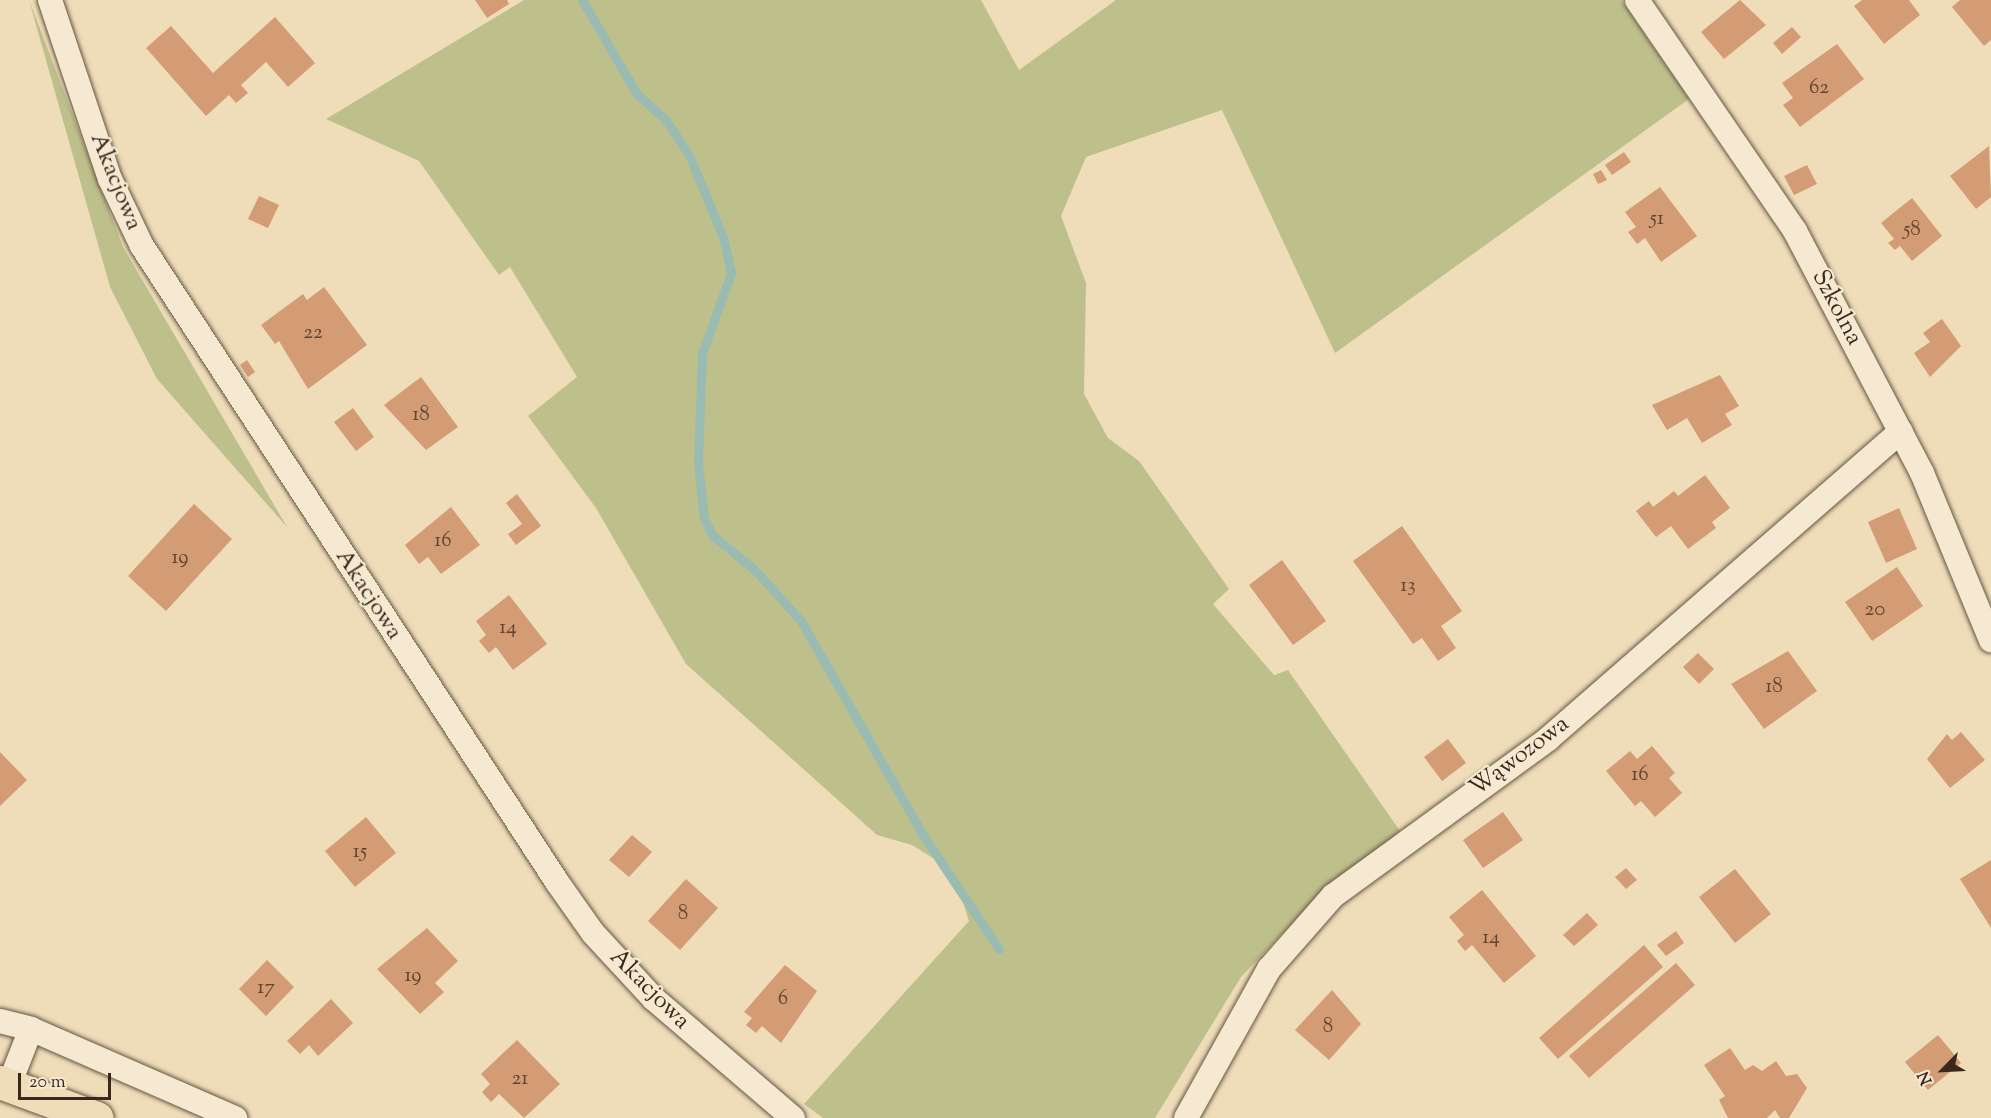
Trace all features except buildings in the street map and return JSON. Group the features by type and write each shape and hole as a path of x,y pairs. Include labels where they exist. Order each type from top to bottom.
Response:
{"highway":[{"path":"5,1084 98,1118"}],"street":[{"name":"Akacjowa","path":"50,0 110,179 142,246 551,873 593,933 654,999 793,1118"},
{"name":"Szkolna","path":"1637,0 1795,231 1901,431 1991,640"},
{"name":"Wąwozowa","path":"1185,1118 1269,969 1333,896 1548,739 1901,431"},
{"path":"0,1021 32,1029 235,1118"},
{"path":"5,1084 32,1029"}],"green space":[{"path":"29,0 123,247 287,527 157,379 110,287"},
{"path":"524,0 981,0 1019,70 1116,0 1621,0 1689,99 1335,353 1222,110 1086,157 1061,216 1086,283 1084,394 1108,438 1139,461 1229,589 1213,604 1274,675 1288,670 1400,831 1297,918 1241,977 1155,1118 823,1118 804,1104 969,921 959,890 941,863 912,845 877,835 686,664 596,508 528,416 577,377 510,267 499,275 419,161 326,119"}],"waterway":[{"path":"582,0 637,94 666,120 689,155 723,237 731,273 702,353 698,463 704,518 712,535 756,571 801,621 923,835 999,949"}]}
